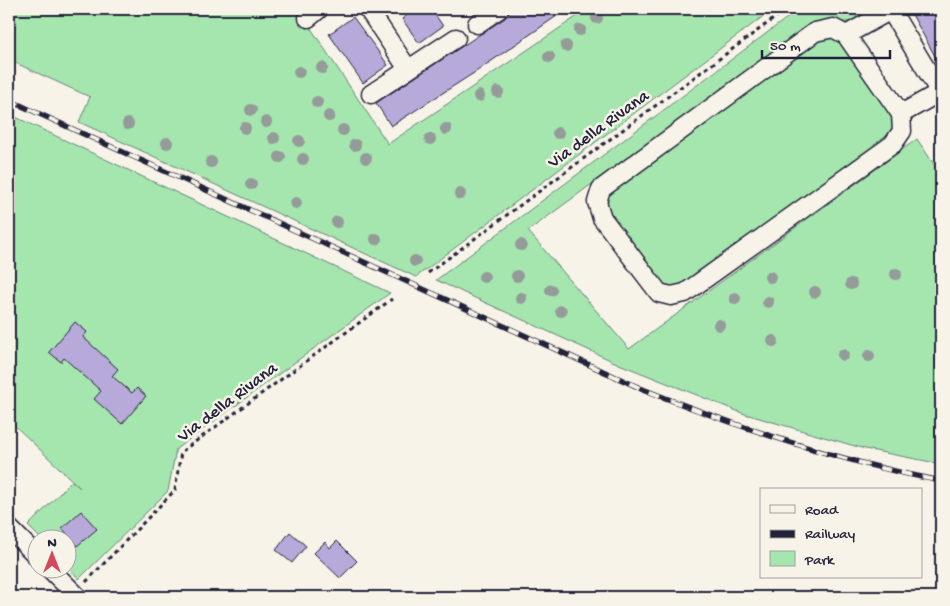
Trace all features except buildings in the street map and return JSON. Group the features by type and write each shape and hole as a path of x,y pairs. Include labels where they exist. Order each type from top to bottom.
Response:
{"street":[{"path":"368,9 408,70"},
{"path":"477,24 499,9"},
{"path":"846,35 890,9 941,93 901,114"},
{"path":"833,28 846,35 901,114 902,131 892,144 685,293 671,296 660,293 602,218 597,202 601,189 815,32 833,28"},
{"path":"371,94 456,38"},
{"path":"9,528 28,547"},
{"path":"64,578 82,590"}],"path":[{"name":"Via della Rivana","path":"428,273 787,9"},
{"name":"Via della Rivana","path":"82,590 175,490 181,452 392,299"}],"green space":[{"path":"9,9 298,9 388,144 588,9 773,9 416,277 79,122 90,97 9,60"},
{"path":"799,9 850,9 861,22 812,22 528,231 629,349 917,139 941,175 941,464 865,449 742,413 619,364 436,280"},
{"path":"832,34 842,39 895,116 896,129 888,140 683,288 663,288 607,216 603,202 606,192 818,37"},
{"path":"9,114 390,293 176,449 168,491 79,579 78,528 30,528 28,526 72,481 80,488 9,420"}],"railway":[{"path":"9,100 640,388 788,442 864,464 941,481"}]}
